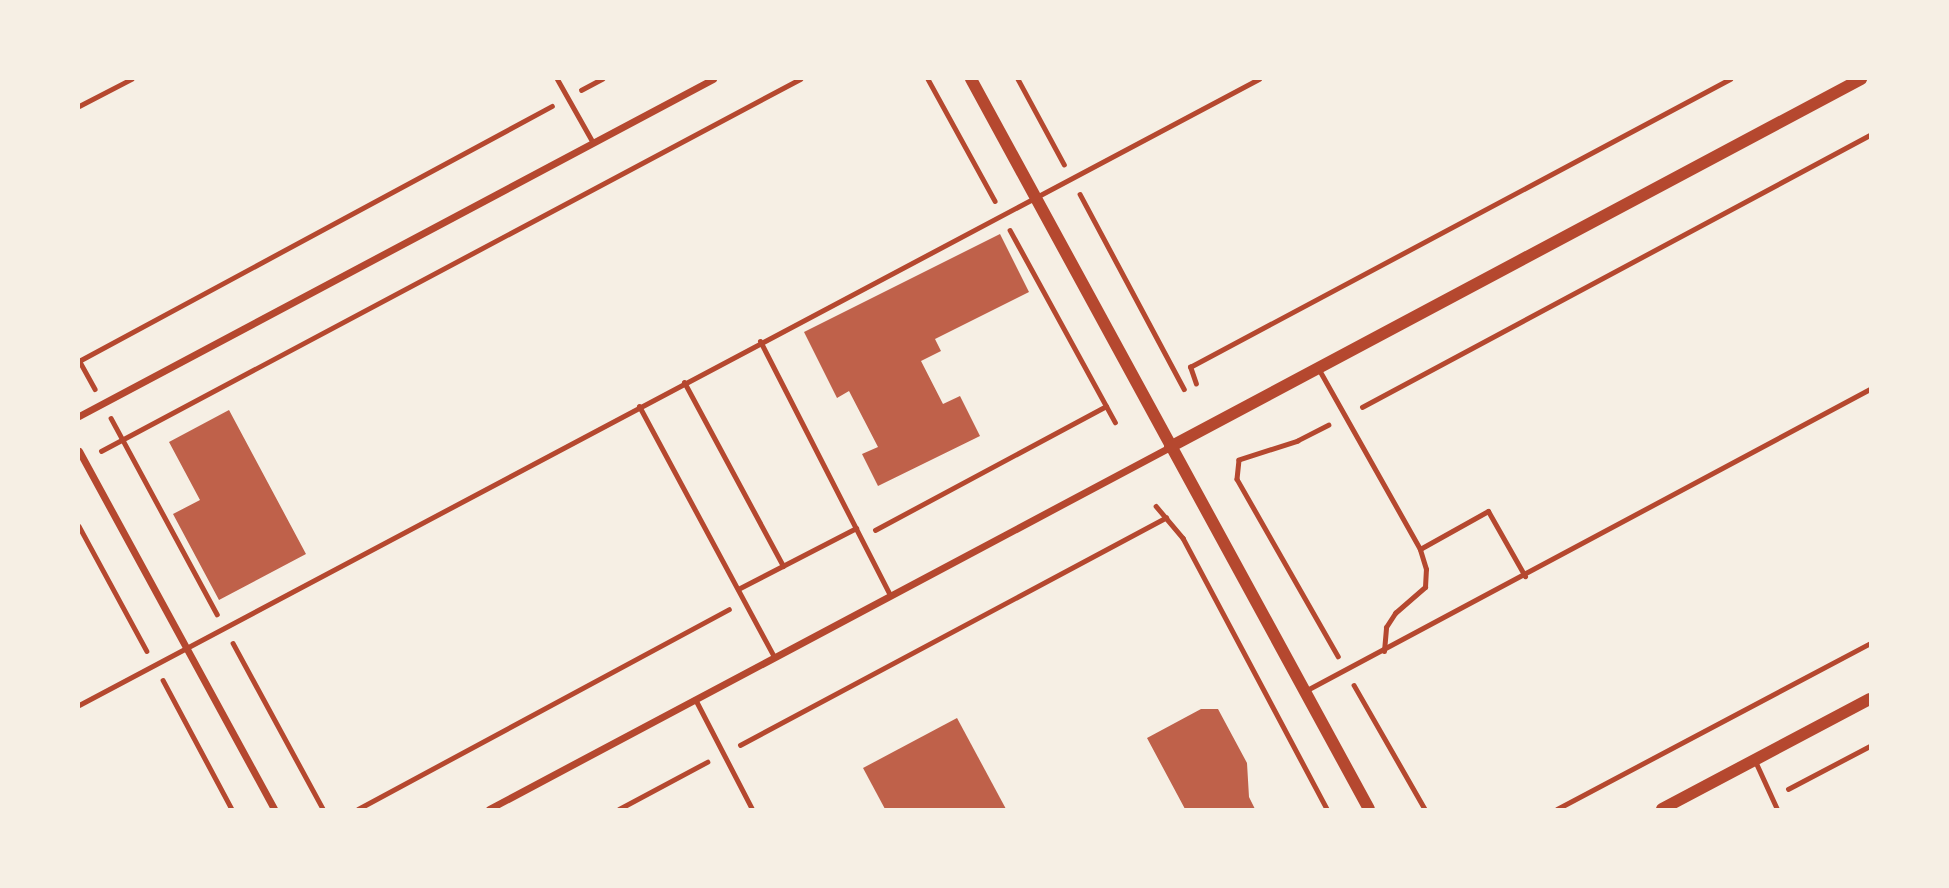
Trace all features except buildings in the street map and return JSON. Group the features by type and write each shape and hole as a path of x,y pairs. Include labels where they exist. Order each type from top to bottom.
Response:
{"street":[{"path":"79,416 713,79"},
{"path":"971,79 1369,809"},
{"path":"489,809 1861,79"},
{"path":"79,451 274,809"},
{"path":"1662,809 1870,699"}],"lane":[{"path":"79,106 131,79"},
{"path":"557,79 593,143"},
{"path":"79,705 1001,213 1259,79"},
{"path":"760,341 890,595"},
{"path":"1318,368 1420,549 1426,569 1425,587 1395,613 1386,626 1384,650"},
{"path":"684,382 783,566"},
{"path":"1304,691 1525,576 1870,389"},
{"path":"639,407 774,657"},
{"path":"1420,549 1488,511 1525,576"},
{"path":"738,589 856,528"},
{"path":"695,699 752,809"},
{"path":"1754,761 1776,809"}],"path":[{"path":"323,809 79,360 602,79"},
{"path":"84,460 800,79"},
{"path":"928,79 1115,422"},
{"path":"1018,79 1184,389"},
{"path":"1196,384 1190,367 1730,79"},
{"path":"1424,809 1237,479 1238,460 1298,441 1870,135"},
{"path":"1156,506 1183,538 1327,809"},
{"path":"619,809 1166,518"},
{"path":"1557,809 1870,643"},
{"path":"1771,798 1870,746"}]}
